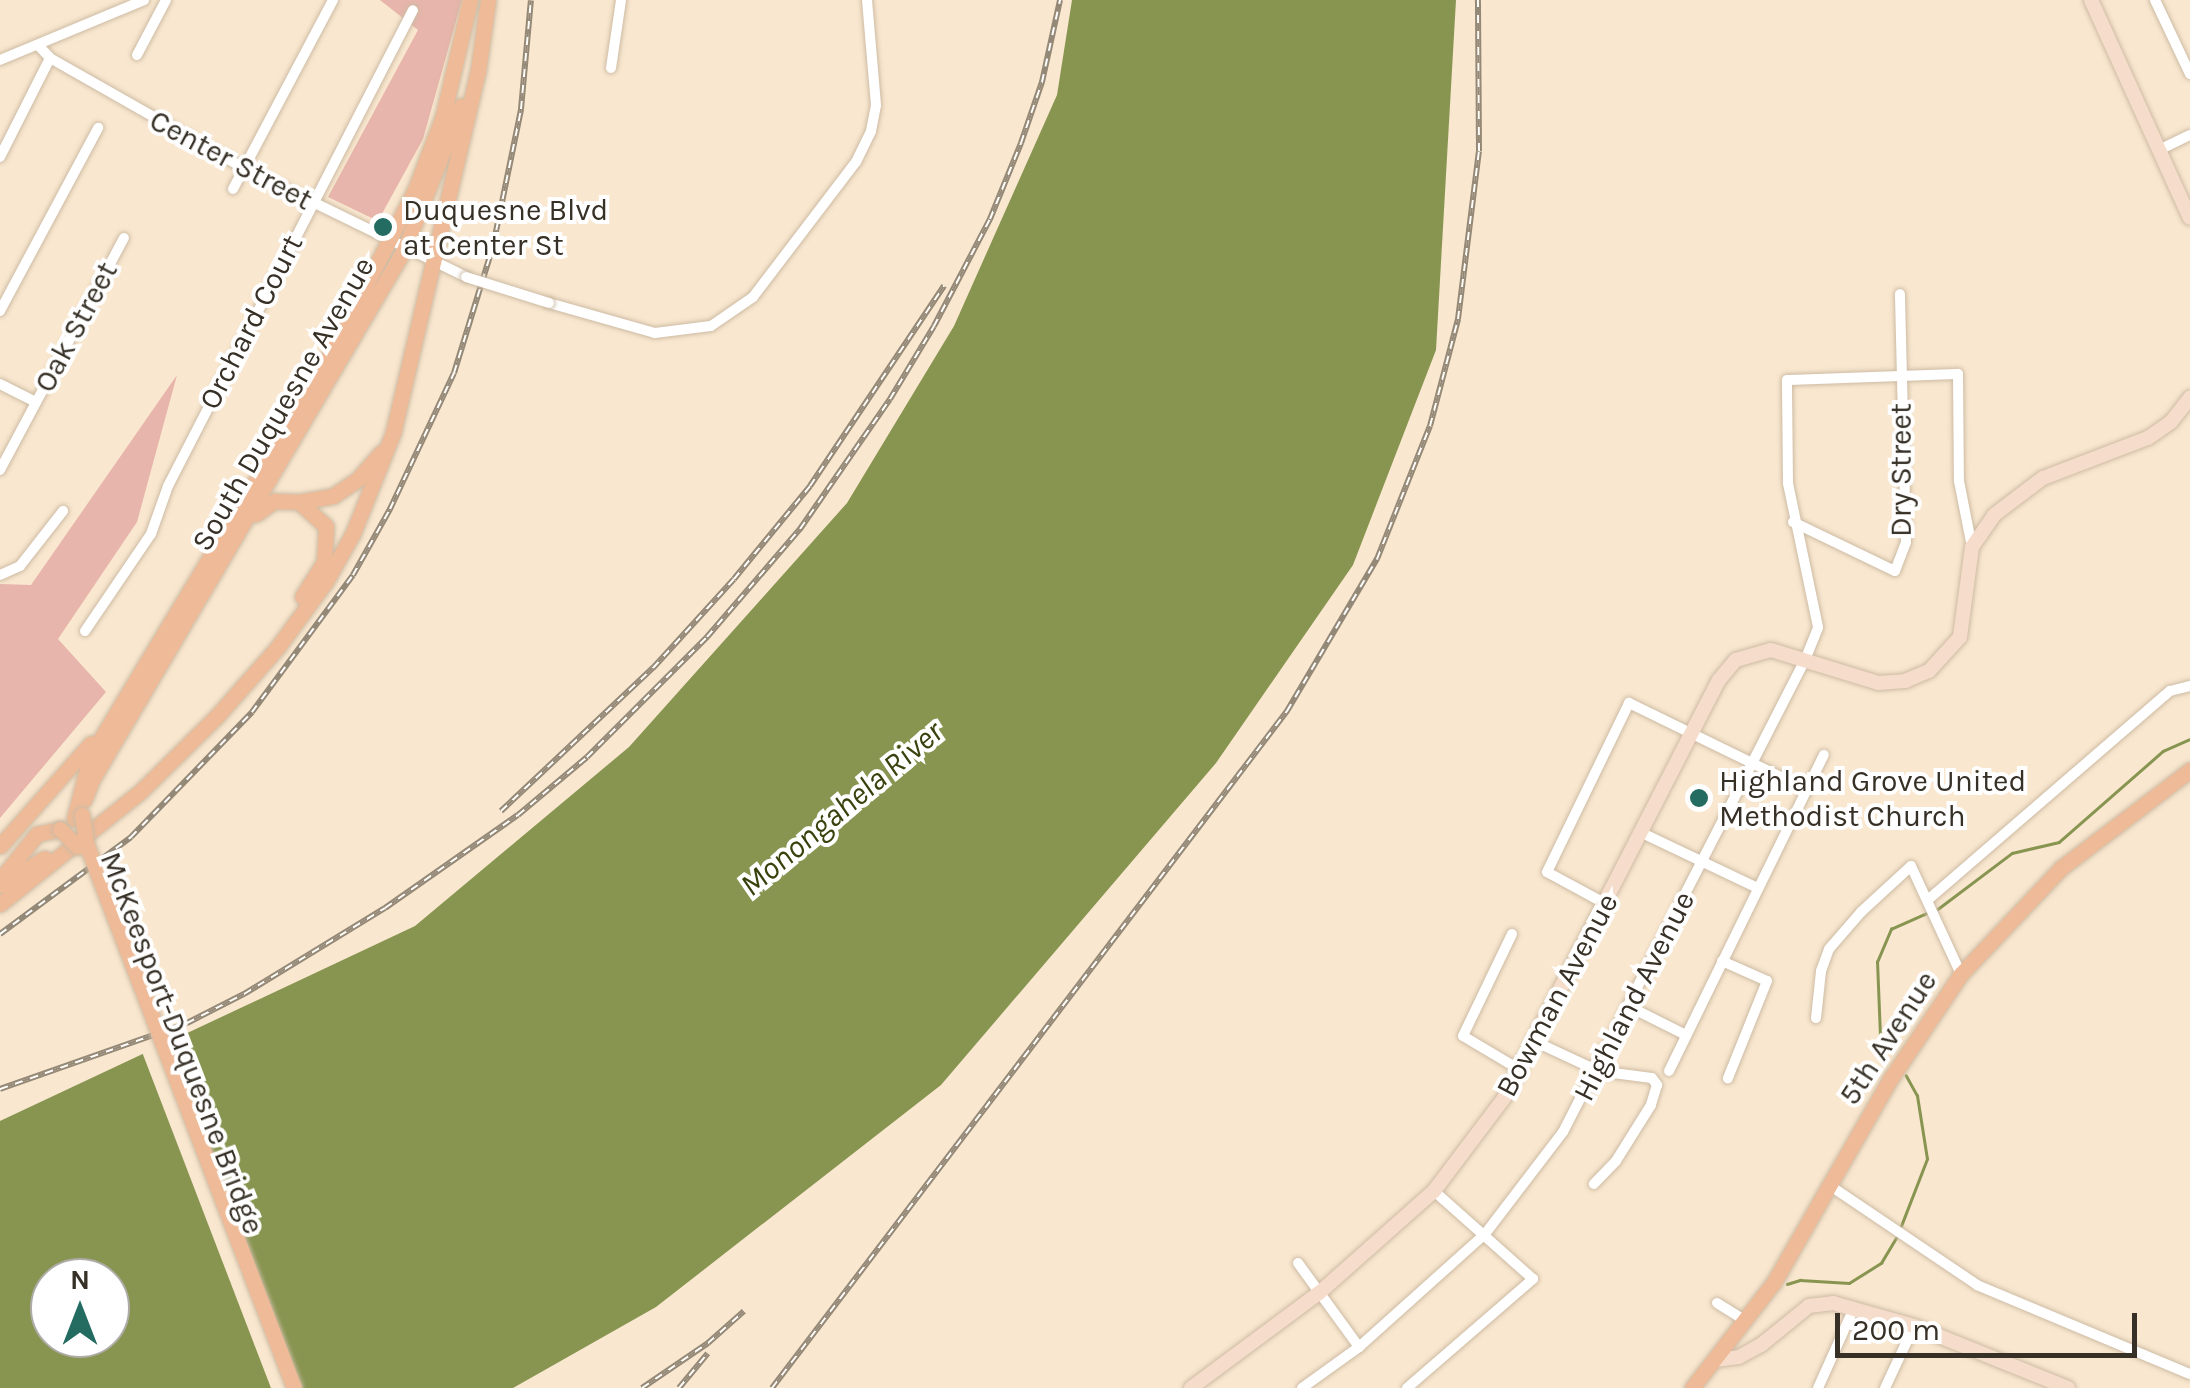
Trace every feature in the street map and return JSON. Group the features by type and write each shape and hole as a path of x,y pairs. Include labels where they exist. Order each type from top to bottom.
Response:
{"main road":[{"name":"South Duquesne Avenue","path":"113,717 397,246 443,116 470,0"},
{"name":"South Duquesne Avenue","path":"78,817 93,778 246,524 397,246 462,106 487,0"},
{"path":"0,904 140,792 217,716 276,648 344,549 374,488 393,432 478,72 487,0"},
{"path":"2091,0 2190,218"},
{"path":"1972,547 1994,516 2043,478 2148,438 2170,422 2190,398"},
{"path":"246,524 274,501 299,502 333,496 374,465 393,432"},
{"path":"0,883 43,860 140,780 196,726 273,638 311,585 328,544 326,526 299,502"},
{"name":"Bowman Avenue","path":"1192,1388 1319,1293 1434,1191 1522,1071 1719,680 1736,660 1761,650 1805,660 1864,681 1892,683 1929,671 1960,637 1972,547"},
{"path":"0,846 113,717"},
{"name":"McKeesport-Duquesne Bridge","path":"113,717 82,776 78,847 284,1388"},
{"name":"5th Avenue","path":"1692,1388 1746,1321 1891,1078 1961,974 2062,868 2190,770"},
{"name":"McKeesport-Duquesne Bridge","path":"78,817 294,1388"},
{"path":"0,883 36,834 60,830 78,847"},
{"path":"1715,1360 1740,1357 1808,1306 1833,1303 1914,1326 2068,1388"}],"street":[{"path":"0,60 114,6 144,0"},
{"path":"137,55 166,0"},
{"path":"233,188 333,0"},
{"path":"611,68 621,0"},
{"name":"Center Street","path":"38,45 50,58 245,170 432,264 549,304 655,333 711,326 752,297 856,162 871,131 876,105 867,0"},
{"path":"2154,0 2190,74"},
{"name":"Orchard Court","path":"85,630 151,534 168,486 413,10"},
{"path":"0,158 50,58"},
{"path":"0,311 98,128"},
{"path":"2161,149 2190,135"},
{"name":"Oak Street","path":"0,470 124,238"},
{"path":"1900,294 1901,376 1958,374 1959,481 1972,547"},
{"name":"Highland Avenue","path":"1302,1388 1359,1347 1485,1234 1563,1132 1598,1071 1805,660 1818,627 1794,522 1785,438 1787,380 1901,376"},
{"name":"Dry Street","path":"1794,522 1894,571 1906,542 1901,376"},
{"path":"0,384 36,402"},
{"path":"0,576 20,566 63,511"},
{"path":"1930,901 2170,692 2190,686"},
{"path":"1606,904 1547,872 1630,702 1806,790"},
{"path":"1669,1070 1824,755"},
{"path":"1642,833 1758,888"},
{"path":"1816,1018 1821,971 1830,950 1861,912 1911,866 1961,974"},
{"path":"1512,934 1463,1036 1522,1071"},
{"path":"1722,961 1767,980 1728,1078"},
{"path":"1630,1007 1686,1035"},
{"path":"1536,1042 1598,1071 1652,1078 1657,1085 1651,1105 1616,1161 1594,1184"},
{"path":"1829,1186 1977,1285 2190,1374"},
{"path":"1407,1388 1533,1279 1434,1191"},
{"path":"1298,1264 1359,1347"},
{"path":"1717,1303 1746,1321"},
{"path":"1818,1388 1854,1308"},
{"path":"1885,1388 1914,1326"}],"shaded area":[{"path":"380,0 462,0 423,139 378,221 328,197 418,30"},
{"path":"177,375 137,522 58,639 106,692 0,818 0,584 31,585"}],"water":[{"name":"Monongahela River","path":"1072,0 1456,0 1436,350 1353,565 1216,763 941,1085 656,1307 513,1388 0,1388 0,1121 415,926 629,747 847,503 954,326 1057,95"}],"pier":[{"path":"167,1039 301,1388 271,1388 141,1049"}],"waterway":[{"path":"1935,911 2012,853 2059,842 2163,751 2190,739"},
{"path":"1887,1048 1880,1036 1877,962 1891,929 1927,913"},
{"path":"1901,1226 1927,1159 1917,1096 1906,1076"},
{"path":"1787,1284 1800,1280 1849,1283 1881,1263 1896,1238"}],"railway":[{"path":"0,934 131,837 252,712 353,575 390,509 454,373 493,246 521,109 531,0"},
{"path":"0,1089 187,1023 244,994 385,908 518,815 587,757 707,637 800,529 890,399 934,326 990,219 1021,143 1042,82 1060,0"},
{"path":"772,1388 1287,711 1377,559 1430,426 1458,319 1479,151 1478,0"},
{"path":"501,811 653,668 734,579 810,486 944,286"},
{"path":"642,1388 708,1343 744,1311"},
{"path":"679,1388 708,1353"}],"place":[{"name":"Duquesne Blvd at Center St","path":"383,227"},
{"name":"Highland Grove United Methodist Church","path":"1699,798"}]}
